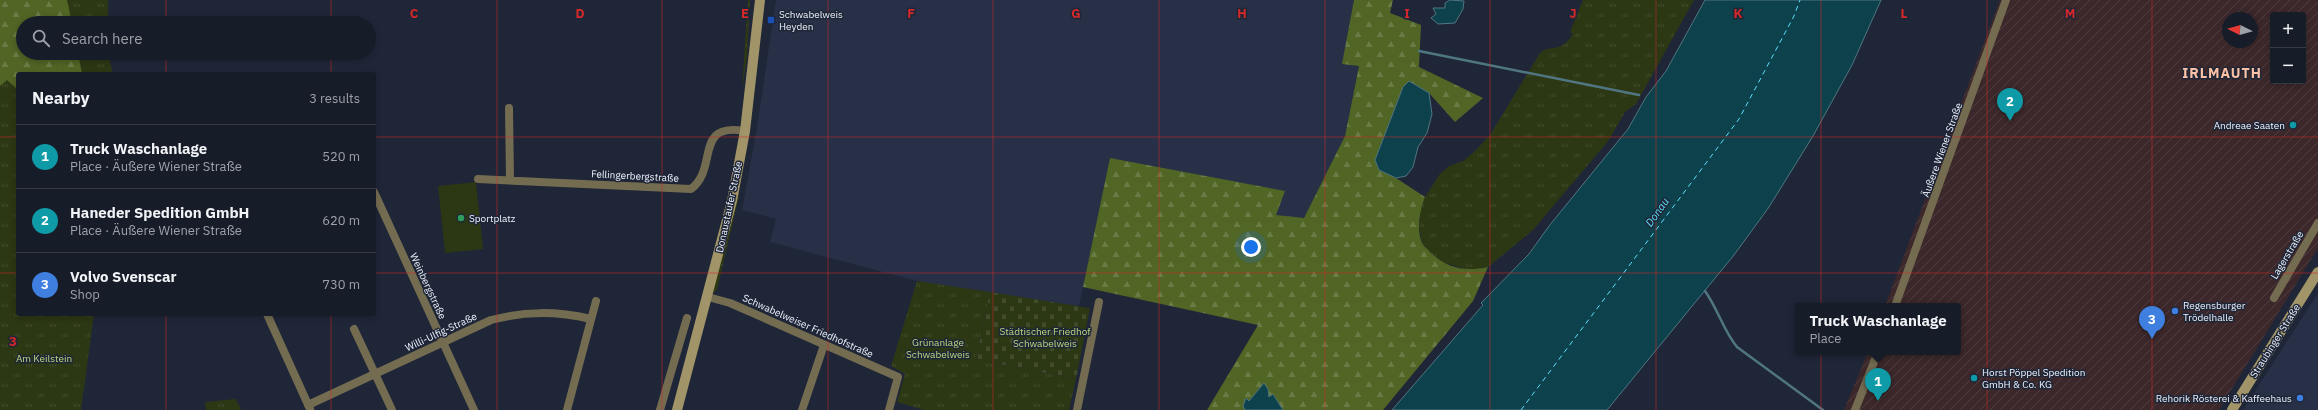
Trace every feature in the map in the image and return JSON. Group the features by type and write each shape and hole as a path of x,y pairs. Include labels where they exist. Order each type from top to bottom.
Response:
{"main road":[{"name":"Donaustaufer Straße","path":"677,410 708,297 732,201 745,130 760,0"},
{"name":"Straubinger Straße","path":"2232,410 2318,272"}],"street":[{"name":"Äußere Wiener Straße","path":"1896,303 2006,0"},
{"path":"509,108 510,180"},
{"name":"Fellingerbergstraße","path":"478,179 691,188 701,177 713,138 725,129 745,130"},
{"name":"Weinbergstraße","path":"376,196 474,410"},
{"name":"Lagerstraße","path":"2274,298 2318,223"},
{"name":"Schwabelweiser Friedhofstraße","path":"708,297 730,303 898,377 889,410"},
{"path":"567,410 596,301"},
{"path":"1077,410 1099,302"},
{"name":"Willi-Ulfig-Straße","path":"309,408 374,374 491,320 524,313 557,312 591,319"},
{"path":"268,316 309,408"},
{"path":"660,410 687,318"},
{"path":"354,329 392,410"},
{"path":"802,410 824,345"},
{"path":"1855,410 1877,355"}],"shaded area":[{"path":"776,0 1354,0 1343,64 1359,66 1345,136 1304,218 1275,215 1284,191 1110,159 1079,306 917,281 770,242 776,219 742,210 757,127"},
{"path":"2000,0 2318,0 2318,248 2219,410 1844,410 1867,355 1961,355 1961,303 1886,303"},
{"path":"2318,293 2318,410 2243,410"}],"green space":[{"name":"Am Keilstein","path":"0,0 108,0 108,16 16,16 16,60 110,60 113,72 16,72 16,316 94,316 81,410 0,410"},
{"path":"0,0 67,0 70,16 16,16 16,60 79,60 82,72 16,72 16,88 7,80 0,86"},
{"path":"748,0 750,0 747,58 742,89"},
{"path":"1354,0 1393,0 1390,13 1421,25 1419,67 1483,98 1455,122 1429,93 1409,81 1403,87 1375,160 1379,170 1396,178 1425,197 1420,214 1419,232 1423,244 1430,252 1443,262 1456,267 1471,269 1488,267 1473,301 1383,410 1283,410 1273,394 1269,397 1268,389 1259,389 1249,401 1246,398 1243,406 1245,410 1207,410 1258,325 1083,287 1110,158 1285,191 1276,215 1304,218 1345,136 1359,66 1342,64"},
{"path":"1583,0 1694,0 1636,104 1625,112 1609,140 1533,230 1488,267 1474,270 1461,268 1439,261 1422,244 1419,227 1420,210 1425,197 1439,175 1449,166 1463,161 1490,135 1540,53 1544,50 1560,47 1573,34 1570,32"},
{"name":"Sportplatz","path":"476,182 483,249 445,253 438,186"},
{"path":"738,191 739,196 717,290 713,293 712,288"},
{"name":"Grünanlage Schwabelweis","path":"917,281 990,292 976,359 1076,379 1069,410 924,410 897,402 905,374 891,366"},
{"name":"Städtischer Friedhof Schwabelweis","path":"990,292 1090,308 1076,379 976,359"},
{"path":"236,399 241,410 206,410 205,402"}],"water":[{"path":"1450,0 1464,1 1463,9 1455,23 1438,24 1431,18 1436,14 1433,8 1445,8 1445,3"},
{"name":"Donau","path":"1705,0 1881,0 1852,65 1813,136 1769,207 1734,255 1607,410 1392,410 1483,305 1481,303 1529,254 1549,226 1628,129 1646,97 1666,71"},
{"path":"1409,81 1429,93 1432,114 1427,133 1418,147 1413,167 1406,176 1396,178 1379,170 1375,160 1403,87"},
{"path":"1264,383 1268,389 1269,397 1273,394 1283,410 1245,410 1243,406 1246,398 1249,401"}],"waterway":[{"path":"1419,51 1639,95"},
{"path":"1705,291 1714,305 1728,334 1737,347 1823,410"}],"ferry route":[{"path":"1521,410 1739,119 1794,16 1800,0"}],"place":[{"name":"Schwabelweis Heyden","path":"771,20"},
{"name":"Haneder Spedition GmbH","path":"2010,121"},
{"name":"Andreae Saaten","path":"2293,125"},
{"name":"Sportplatz","path":"461,218"},
{"name":"Regensburger Trödelhalle","path":"2175,311"},
{"name":"Volvo Svenscar","path":"2152,339"},
{"name":"Horst Pöppel Spedition GmbH & Co. KG","path":"1974,378"},
{"name":"Rehorik Rösterei & Kaffeehaus","path":"2300,398"},
{"name":"Truck Waschanlage","path":"1878,401"}],"district":[{"name":"IRLMAUTH","path":"2222,73"}]}
